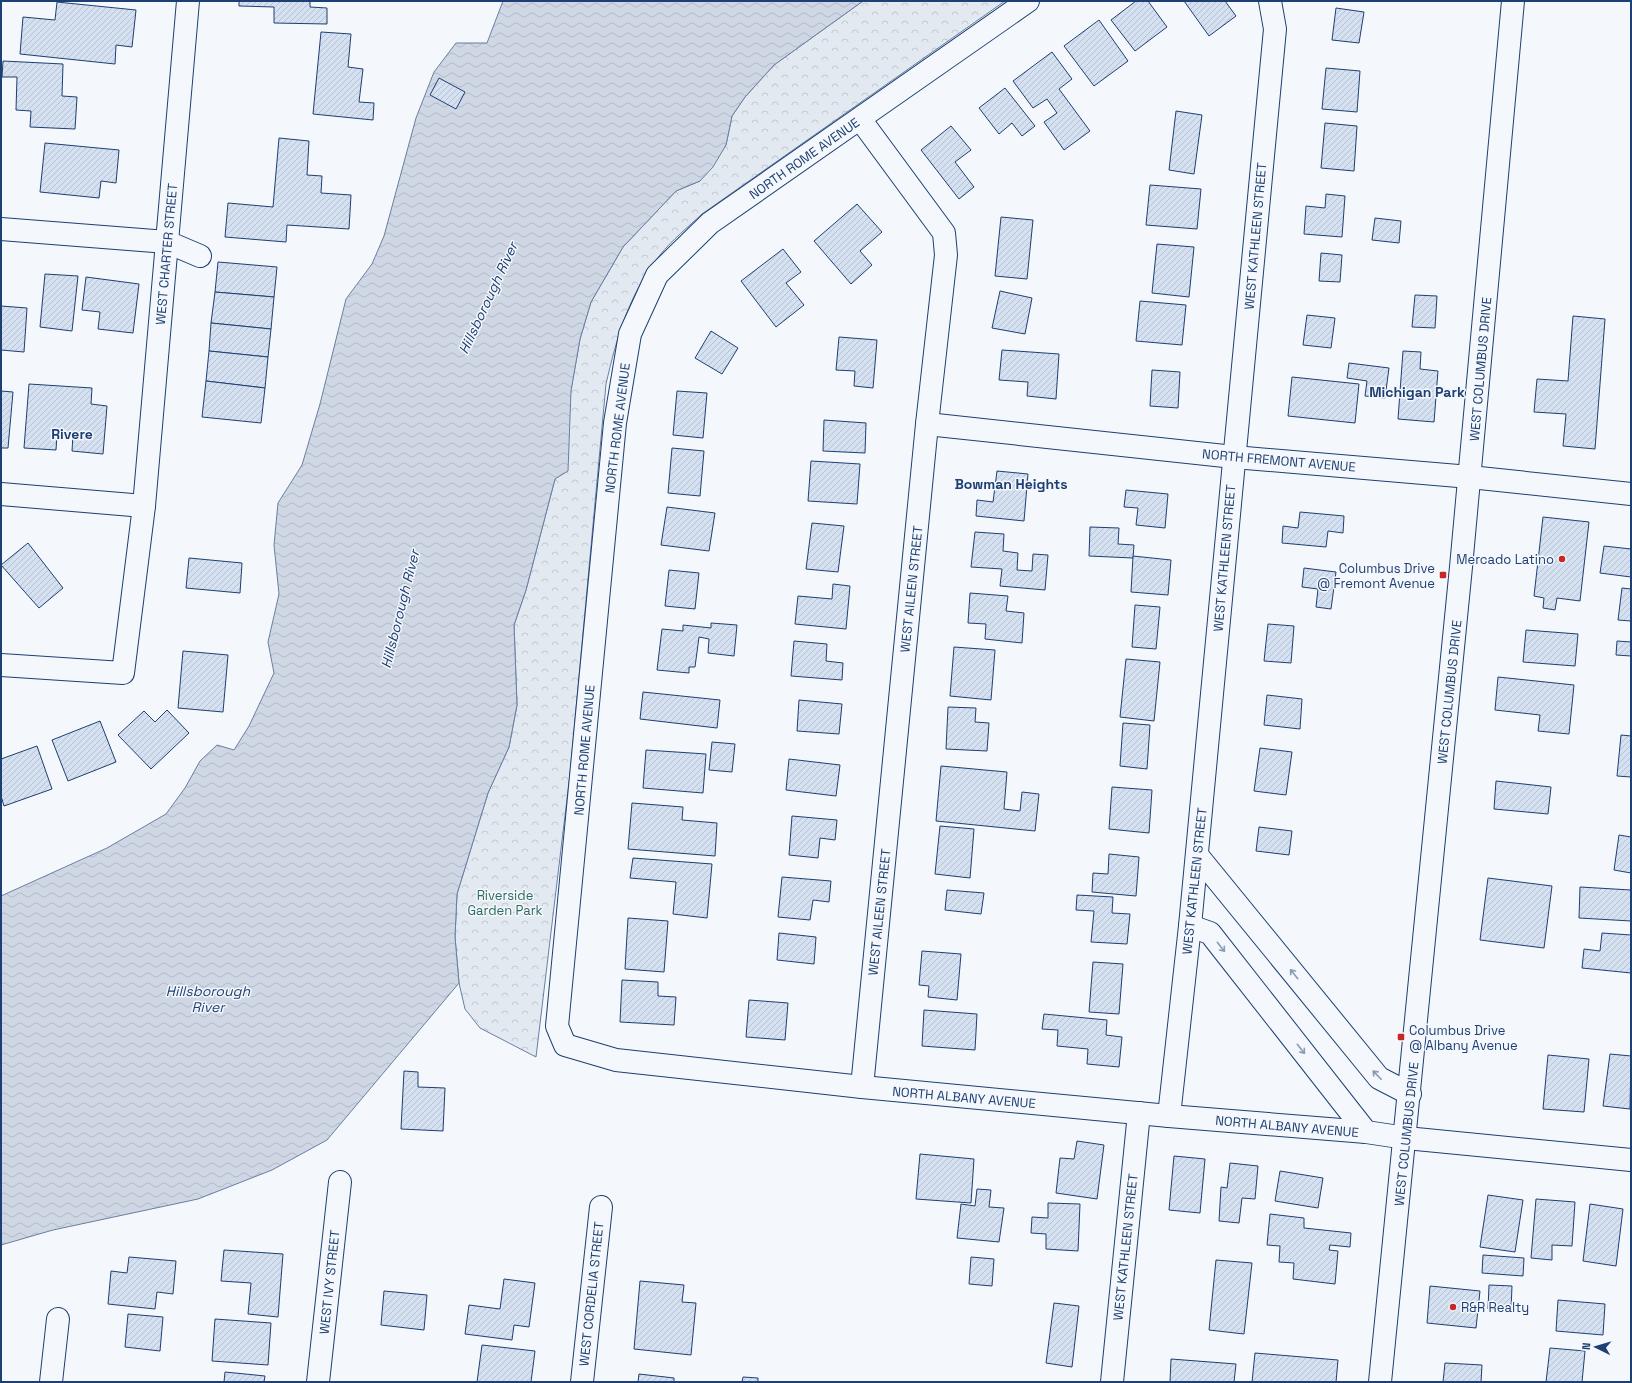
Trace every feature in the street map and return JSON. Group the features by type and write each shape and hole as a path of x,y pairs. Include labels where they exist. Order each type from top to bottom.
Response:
{"street":[{"name":"WEST CHARTER STREET","path":"1,665 123,673 144,506 188,1"},
{"name":"NORTH ROME AVENUE","path":"565,1045 557,1026 615,423 630,334 657,275 710,223 1028,1"},
{"name":"WEST KATHLEEN STREET","path":"1169,1116 1197,855 1275,29 1270,1"},
{"name":"WEST COLUMBUS DRIVE","path":"1380,1382 1406,1138 1470,477 1513,1"},
{"name":"WEST AILEEN STREET","path":"860,119 944,233 946,255 927,424 862,1087"},
{"path":"1,229 167,242 200,256"},
{"name":"NORTH FREMONT AVENUE","path":"927,424 1234,457 1470,477 1631,494"},
{"path":"1,494 144,506"},
{"path":"1197,855 1379,1078 1410,1094"},
{"name":"NORTH ALBANY AVENUE","path":"1190,926 1210,933 1366,1132"},
{"name":"NORTH ALBANY AVENUE","path":"565,1045 616,1060 862,1087 1169,1116 1366,1132 1406,1138 1631,1160"},
{"name":"WEST KATHLEEN STREET","path":"1112,1382 1139,1113"},
{"name":"WEST IVY STREET","path":"318,1382 340,1182"},
{"name":"WEST CORDELIA STREET","path":"582,1382 600,1207"},
{"path":"51,1382 58,1319"}],"green space":[{"name":"Riverside Garden Park","path":"863,1 1005,1 702,214 660,255 649,270 632,300 620,332 606,384 570,774 536,1057 480,1028 465,1009 459,983 455,937 457,894 488,793 509,747 517,705 514,625 526,590 555,479 580,339 591,302 623,247 676,191 700,181 726,145 732,116 745,97 774,65"}],"water":[{"name":"Hillsborough River","path":"503,1 863,1 774,65 745,97 732,116 726,145 713,167 700,181 676,191 623,247 591,302 580,339 571,391 568,471 555,479 526,590 514,625 517,705 509,747 488,793 457,894 455,937 459,983 327,1140 272,1170 198,1199 53,1230 1,1245 1,896 107,848 166,814 185,788 200,761 217,745 234,750 249,726 274,673 268,642 279,594 274,545 278,503 302,465 320,404 346,299 372,264 384,236 416,118 434,72 456,43 487,43"}],"building":[{"path":"239,1 310,1 310,7 327,8 327,24 274,23 274,7 239,6"},
{"path":"1136,1 1148,1 1167,27 1135,51 1111,20"},
{"path":"1184,1 1225,1 1236,16 1209,36"},
{"path":"57,2 136,10 132,47 116,45 115,64 20,54 23,17 55,20"},
{"path":"1336,8 1364,12 1359,43 1332,40"},
{"path":"1099,20 1128,61 1094,86 1064,46"},
{"path":"321,32 351,34 348,67 363,69 359,102 374,103 373,120 313,114"},
{"path":"1052,52 1072,79 1059,89 1090,131 1064,150 1044,122 1057,113 1047,99 1033,108 1013,81"},
{"path":"3,61 63,64 62,96 77,97 75,129 30,127 31,111 16,110 17,77 2,77"},
{"path":"1326,68 1360,71 1357,112 1322,109"},
{"path":"439,78 465,92 456,109 430,95"},
{"path":"1005,88 1035,126 1022,136 1012,123 999,134 979,108"},
{"path":"1176,111 1202,115 1194,174 1169,170"},
{"path":"1325,123 1357,126 1354,171 1321,168"},
{"path":"951,126 971,150 955,162 974,187 959,199 921,150"},
{"path":"279,138 309,141 307,175 322,176 321,193 351,195 349,229 287,225 286,242 225,237 228,203 273,207"},
{"path":"45,143 119,150 116,183 101,181 99,198 40,192"},
{"path":"1150,185 1201,189 1197,229 1146,225"},
{"path":"1326,194 1345,196 1342,237 1304,234 1306,206 1325,208"},
{"path":"857,204 882,232 860,251 872,265 851,284 814,241"},
{"path":"1001,217 1033,220 1027,279 995,276"},
{"path":"1375,218 1401,221 1399,243 1372,240"},
{"path":"1157,244 1194,247 1189,297 1152,293"},
{"path":"783,249 801,272 786,283 804,305 776,327 741,281"},
{"path":"1321,253 1342,255 1340,282 1319,281"},
{"path":"218,262 277,267 274,297 215,292"},
{"path":"45,274 78,276 72,331 40,327"},
{"path":"86,277 139,284 133,333 98,329 100,312 82,310"},
{"path":"1000,291 1032,298 1025,334 992,328"},
{"path":"215,292 274,297 271,329 211,323"},
{"path":"1415,295 1437,296 1435,328 1412,327"},
{"path":"1140,301 1186,305 1182,345 1136,341"},
{"path":"1,306 27,308 24,352 1,350"},
{"path":"1307,315 1335,318 1331,348 1303,345"},
{"path":"1573,316 1605,319 1595,449 1563,446 1566,414 1534,412 1537,379 1568,381"},
{"path":"211,323 271,329 268,357 209,351"},
{"path":"711,331 738,348 722,374 695,358"},
{"path":"839,337 877,340 873,388 854,386 855,371 836,370"},
{"path":"1002,350 1059,354 1056,399 1027,396 1028,382 999,380"},
{"path":"209,351 268,357 265,388 206,381"},
{"path":"1403,351 1421,352 1420,369 1438,371 1434,422 1398,419"},
{"path":"1349,363 1389,368 1385,398 1365,396 1367,381 1347,378"},
{"path":"1152,370 1180,372 1178,408 1150,406"},
{"path":"1292,377 1359,384 1355,423 1288,416"},
{"path":"206,381 265,388 261,423 202,417"},
{"path":"29,384 92,388 91,404 107,406 103,454 72,451 73,435 57,434 56,450 24,448"},
{"path":"1,391 13,392 8,448 1,448"},
{"path":"677,391 707,393 703,438 673,435"},
{"path":"824,420 866,423 865,453 823,451"},
{"path":"672,448 704,451 700,496 668,493"},
{"path":"811,461 860,464 857,504 808,501"},
{"path":"997,471 1028,474 1024,521 976,516 977,500 993,502"},
{"path":"1126,490 1168,494 1165,528 1136,525 1138,508 1124,507"},
{"path":"667,507 715,513 709,551 661,545"},
{"path":"1300,512 1344,516 1343,533 1328,531 1326,547 1282,543 1283,526 1298,528"},
{"name":"Mercado Latino","path":"1543,517 1589,522 1580,601 1557,598 1555,610 1543,608 1544,598 1534,596"},
{"path":"812,523 844,526 838,572 806,569"},
{"path":"1090,527 1119,528 1118,544 1134,545 1133,558 1089,556"},
{"path":"975,532 1004,534 1003,551 1018,553 1017,570 1032,571 1033,554 1048,555 1045,590 1000,586 1002,569 971,567"},
{"path":"28,543 63,588 39,608 1,565"},
{"path":"1604,546 1631,549 1631,577 1600,573"},
{"path":"1133,556 1171,560 1168,595 1131,592"},
{"path":"189,558 242,563 240,593 186,588"},
{"path":"1304,568 1336,572 1331,609 1316,607 1318,589 1302,587"},
{"path":"669,570 699,573 695,609 665,606"},
{"path":"833,584 850,586 846,629 795,624 798,596 832,599"},
{"path":"1622,588 1631,589 1631,621 1618,620"},
{"path":"970,593 1008,596 1006,611 1024,613 1022,643 985,639 986,624 968,623"},
{"path":"1135,605 1160,607 1156,649 1132,647"},
{"path":"711,623 737,625 734,656 708,653 709,639 699,637 695,667 689,667 689,673 657,670 662,629 683,631 683,625 711,628"},
{"path":"1268,624 1294,626 1291,663 1264,661"},
{"path":"1526,630 1578,634 1575,666 1523,662"},
{"path":"794,641 827,644 826,661 843,663 842,680 791,676"},
{"path":"1617,641 1631,642 1631,656 1616,655"},
{"path":"954,647 995,650 991,700 950,696"},
{"path":"183,651 228,655 223,712 178,708"},
{"path":"1126,659 1160,662 1154,721 1120,717"},
{"path":"1498,677 1574,685 1569,734 1538,731 1540,715 1495,710"},
{"path":"643,692 720,700 717,728 640,719"},
{"path":"1267,695 1302,699 1300,729 1264,725"},
{"path":"799,700 842,704 839,734 797,731"},
{"path":"948,707 976,708 975,722 989,723 987,751 946,749"},
{"path":"167,710 189,733 151,769 118,735 144,711 155,722"},
{"path":"100,721 116,762 68,781 52,740"},
{"path":"1123,723 1150,725 1147,769 1120,766"},
{"path":"1621,735 1631,736 1631,777 1617,776"},
{"path":"712,742 735,744 732,772 709,770"},
{"path":"37,746 52,789 4,806 1,796 1,759"},
{"path":"1260,748 1292,752 1286,795 1254,791"},
{"path":"646,750 706,754 703,793 643,788"},
{"path":"789,759 840,765 836,796 786,790"},
{"path":"941,766 1007,772 1004,809 1020,811 1022,792 1039,794 1035,831 936,821"},
{"path":"1496,781 1551,787 1548,814 1494,809"},
{"path":"1112,787 1152,790 1149,833 1109,829"},
{"path":"632,803 683,807 682,820 717,823 715,856 628,849"},
{"path":"792,816 837,820 835,840 820,838 818,858 789,855"},
{"path":"940,826 974,829 970,878 935,874"},
{"path":"1259,827 1292,831 1289,855 1256,851"},
{"path":"1619,835 1631,837 1631,873 1614,870"},
{"path":"1109,854 1139,857 1136,896 1092,892 1093,873 1108,874"},
{"path":"633,858 712,864 707,918 673,914 676,882 630,878"},
{"path":"782,877 831,881 829,902 813,900 810,920 778,917"},
{"path":"1488,878 1552,886 1544,948 1480,940"},
{"path":"1580,887 1631,890 1631,921 1579,918"},
{"path":"947,890 984,893 981,914 945,910"},
{"path":"1077,895 1113,897 1112,913 1130,914 1127,944 1091,942 1094,911 1076,910"},
{"path":"628,918 668,921 664,972 625,969"},
{"path":"779,933 816,937 814,964 777,960"},
{"path":"1602,933 1631,935 1631,973 1582,968 1584,949 1600,951"},
{"path":"922,951 961,954 957,1000 928,997 929,986 919,985"},
{"path":"1093,962 1123,964 1119,1014 1089,1012"},
{"path":"622,980 658,982 658,996 676,997 674,1025 620,1022"},
{"path":"749,1000 788,1003 785,1040 746,1037"},
{"path":"924,1010 977,1014 975,1050 922,1046"},
{"path":"1044,1014 1107,1020 1106,1035 1122,1037 1119,1067 1087,1064 1088,1049 1057,1046 1058,1030 1042,1029"},
{"path":"1610,1054 1631,1056 1630,1109 1603,1106"},
{"path":"1548,1055 1589,1059 1584,1112 1543,1109"},
{"path":"404,1071 418,1072 418,1087 445,1088 443,1131 401,1129"},
{"path":"1077,1141 1104,1145 1097,1199 1056,1193 1060,1158 1074,1159"},
{"path":"920,1154 974,1159 971,1203 916,1199"},
{"path":"1174,1156 1205,1159 1200,1213 1169,1210"},
{"path":"1230,1163 1258,1166 1255,1199 1242,1198 1239,1223 1219,1221 1221,1187 1227,1188"},
{"path":"1280,1171 1323,1178 1318,1208 1275,1201"},
{"path":"977,1189 991,1190 989,1207 1004,1208 999,1242 957,1238 961,1204 975,1206"},
{"path":"1488,1195 1523,1200 1515,1252 1480,1247"},
{"path":"1536,1199 1575,1202 1572,1246 1552,1245 1552,1260 1531,1258"},
{"path":"1048,1203 1080,1204 1078,1251 1046,1249 1046,1234 1031,1233 1032,1217 1048,1218"},
{"path":"1590,1204 1623,1209 1616,1266 1583,1261"},
{"path":"1270,1214 1304,1218 1304,1228 1351,1233 1350,1247 1330,1245 1329,1250 1338,1251 1335,1284 1293,1279 1294,1263 1279,1262 1280,1246 1267,1245"},
{"path":"224,1250 283,1254 278,1317 248,1314 251,1283 221,1281"},
{"path":"1483,1255 1524,1258 1523,1276 1482,1273"},
{"path":"129,1257 176,1261 173,1294 157,1292 155,1309 108,1304 111,1271 127,1273"},
{"path":"971,1257 994,1259 992,1286 969,1284"},
{"path":"1216,1260 1252,1263 1244,1334 1209,1330"},
{"path":"504,1279 535,1283 529,1327 514,1325 512,1340 465,1334 469,1305 500,1309"},
{"path":"640,1281 684,1285 682,1302 696,1303 691,1355 634,1349"},
{"path":"1489,1285 1512,1286 1511,1310 1488,1309"},
{"name":"R&R Realty","path":"1430,1286 1480,1291 1476,1328 1427,1323"},
{"path":"384,1291 427,1295 424,1330 381,1325"},
{"path":"1558,1300 1605,1304 1603,1335 1556,1331"},
{"path":"1054,1303 1079,1306 1072,1367 1046,1363"},
{"path":"128,1314 163,1317 160,1351 125,1347"},
{"path":"215,1319 271,1323 268,1365 212,1361"},
{"path":"482,1345 535,1351 531,1382 477,1382"},
{"path":"1550,1348 1585,1351 1582,1382 1546,1382"},
{"path":"1255,1353 1338,1360 1336,1382 1252,1382"},
{"path":"1171,1359 1236,1364 1234,1382 1170,1382"},
{"path":"1445,1363 1482,1365 1481,1382 1443,1382"},
{"path":"225,1372 265,1376 264,1382 224,1382"},
{"path":"639,1374 674,1378 674,1382 638,1382"},
{"path":"743,1377 758,1378 758,1382 742,1382"}],"place":[{"name":"Mercado Latino","path":"1562,559"},
{"name":"Columbus Drive @ Fremont Avenue","path":"1443,575"},
{"name":"Columbus Drive @ Albany Avenue","path":"1401,1037"},
{"name":"R&R Realty","path":"1453,1307"}],"district":[{"name":"Michigan Park","path":"1417,392"},
{"name":"Rivere","path":"72,434"},
{"name":"Bowman Heights","path":"1011,484"}]}
